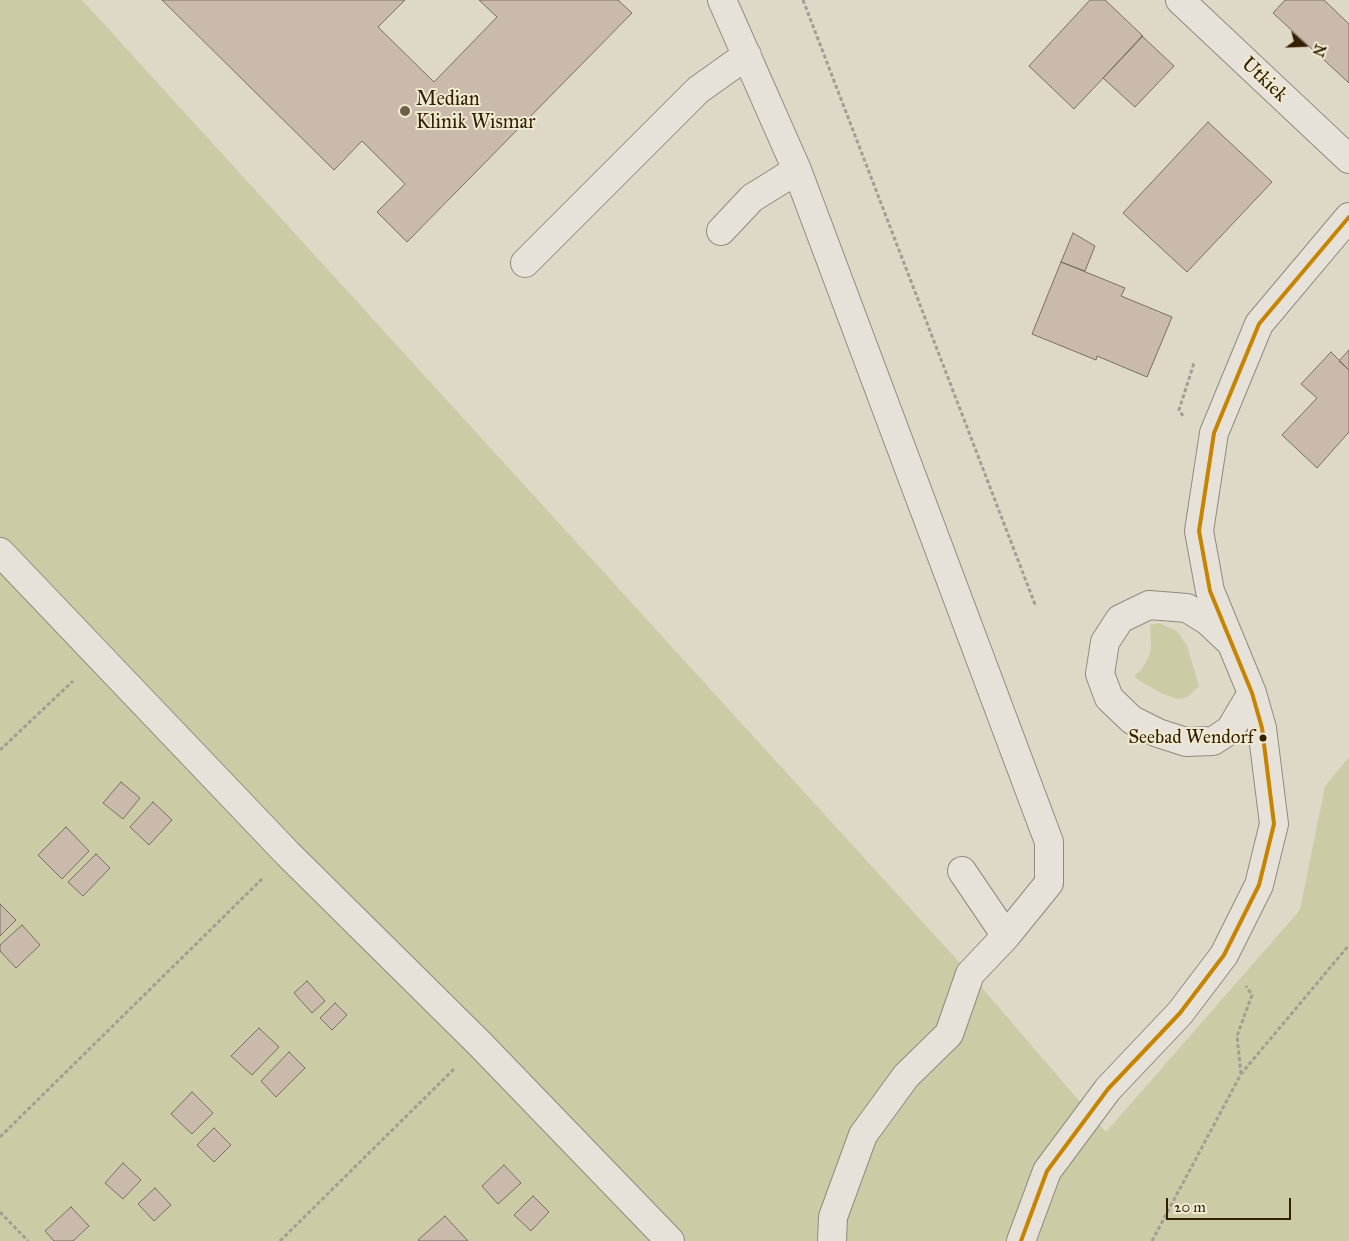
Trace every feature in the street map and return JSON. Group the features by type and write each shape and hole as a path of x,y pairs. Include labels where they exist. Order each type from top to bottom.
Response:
{"street":[{"path":"722,0 797,170 1049,842 1049,883 1006,936 970,974 950,1034 906,1076 862,1135 834,1217 832,1241"},
{"name":"Utkiek","path":"1180,0 1349,159"},
{"path":"525,263 698,90 747,55"},
{"path":"721,231 752,198 797,170"},
{"path":"1022,1241 1047,1171 1108,1089 1180,1013 1224,954 1258,885 1274,824 1262,728 1252,693 1210,591 1199,531 1214,433 1259,324 1349,217"},
{"path":"0,552 288,854 480,1044 670,1241"},
{"path":"1232,643 1208,621 1186,608 1149,605 1120,619 1105,642 1100,674 1109,698 1132,720 1158,733 1186,742 1213,741 1230,730 1252,693"},
{"path":"962,871 1006,936"}],"path":[{"path":"803,0 1036,607"},
{"path":"0,750 98,656"},
{"path":"0,1137 288,854"},
{"path":"1152,1241 1241,1074 1349,945"},
{"path":"1224,954 1252,995 1237,1036 1241,1074"},
{"path":"280,1241 480,1044"},
{"path":"0,1212 28,1241"}],"green space":[{"path":"0,0 82,0 970,974 1106,1132 1300,910 1325,786 1349,757 1349,1241 0,1241"},
{"path":"1159,623 1177,631 1187,646 1199,686 1187,697 1178,699 1161,693 1134,676 1142,669 1149,656 1151,647 1150,625"}],"building":[{"name":"Median Klinik Wismar","path":"162,0 405,0 378,27 434,82 497,17 479,0 618,0 632,13 407,242 377,212 405,184 362,141 334,170"},
{"path":"1090,0 1105,0 1143,36 1074,109 1029,66"},
{"path":"1285,0 1324,0 1349,24 1349,83 1273,13"},
{"path":"1142,36 1174,66 1135,107 1103,78"},
{"path":"1208,122 1272,182 1187,272 1123,213"},
{"path":"1073,233 1095,246 1085,271 1061,262"},
{"path":"1061,262 1125,288 1121,296 1172,317 1147,377 1097,356 1096,360 1032,334"},
{"path":"1349,350 1349,370 1339,361"},
{"path":"1331,352 1349,370 1349,432 1317,468 1282,435 1317,398 1301,384"},
{"path":"121,782 140,798 123,819 103,803"},
{"path":"153,802 172,820 149,845 130,827"},
{"path":"66,827 89,851 62,879 38,855"},
{"path":"96,854 110,868 83,896 68,882"},
{"path":"0,904 16,920 0,936"},
{"path":"22,925 40,945 16,968 0,951 0,945"},
{"path":"307,981 325,1001 312,1013 294,993"},
{"path":"335,1003 347,1015 332,1030 320,1018"},
{"path":"259,1028 279,1047 252,1075 231,1056"},
{"path":"289,1052 305,1068 276,1097 261,1081"},
{"path":"192,1092 213,1113 192,1134 171,1114"},
{"path":"214,1128 231,1145 214,1162 197,1145"},
{"path":"123,1163 141,1180 123,1199 105,1183"},
{"path":"504,1165 521,1183 498,1204 482,1186"},
{"path":"155,1188 171,1205 154,1221 138,1204"},
{"path":"533,1196 549,1212 531,1231 514,1215"},
{"path":"71,1207 89,1226 73,1241 54,1241 45,1231"},
{"path":"445,1216 468,1241 418,1240"}],"transit line":[{"path":"1021,1241 1047,1171 1108,1089 1180,1013 1224,955 1259,885 1274,824 1262,728 1252,693 1210,591 1199,531 1214,433 1259,324 1349,217"}],"place":[{"name":"Median Klinik Wismar","path":"405,111"},
{"name":"Seebad Wendorf","path":"1263,738"}]}
